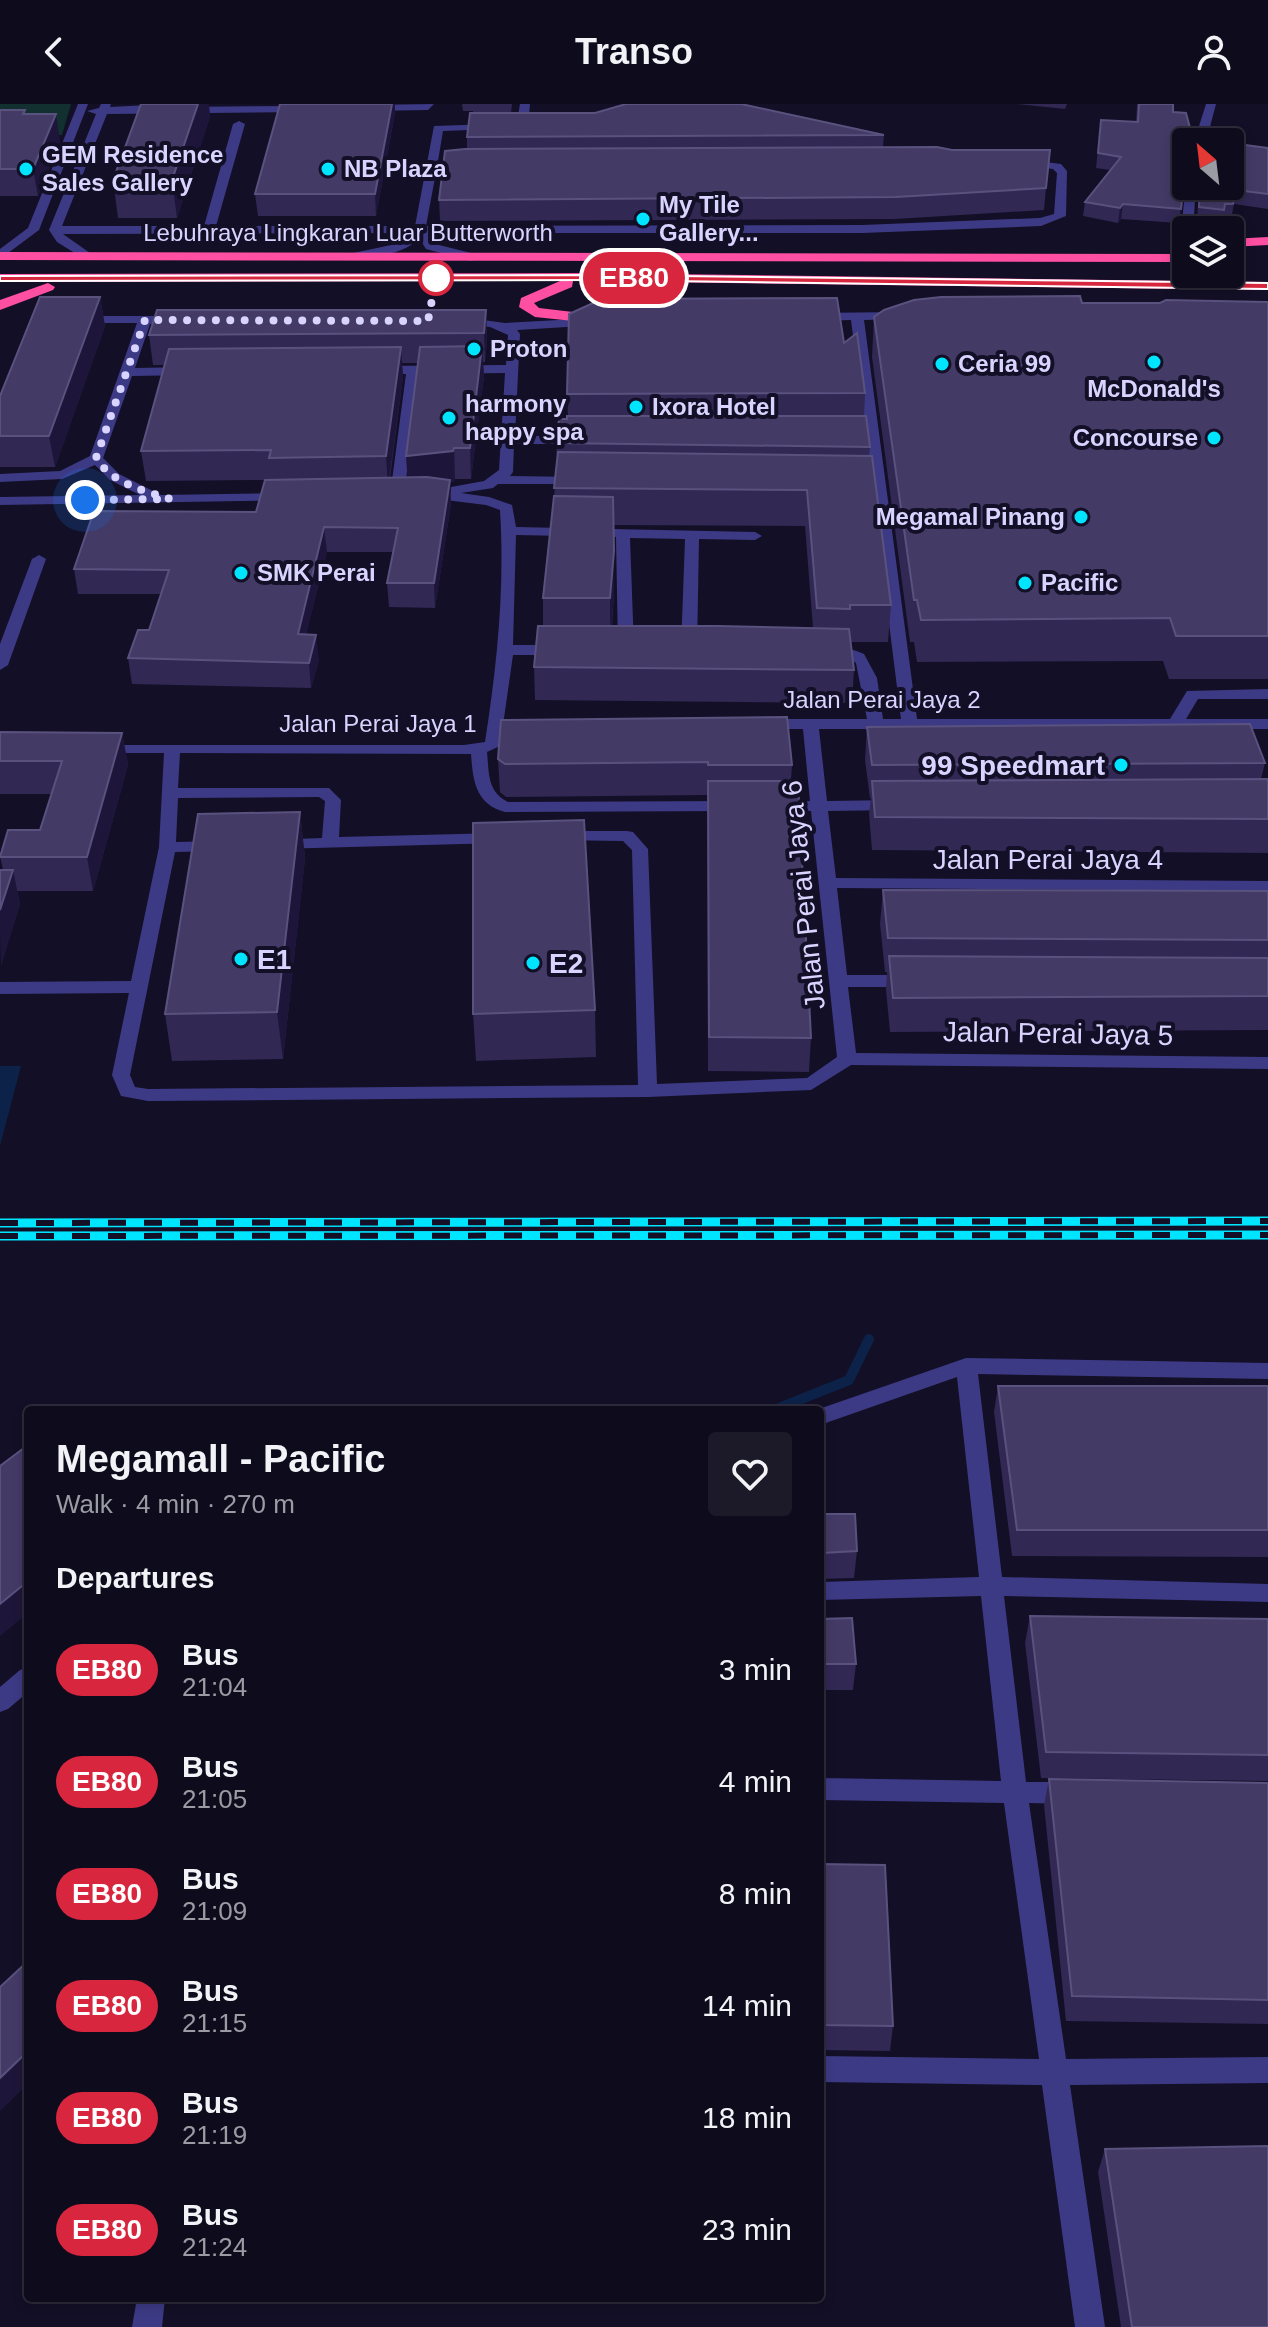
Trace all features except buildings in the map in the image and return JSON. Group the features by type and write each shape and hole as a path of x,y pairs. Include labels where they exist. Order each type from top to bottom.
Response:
{"highway":[{"path":"1244,242 1268,241"},
{"path":"793,259 1172,246"},
{"name":"Lebuhraya Lingkaran Luar Butterworth","path":"0,256 1172,258"},
{"path":"1244,258 1255,258"},
{"name":"Lebuhraya Lingkaran Luar Butterworth","path":"0,278 592,277 1268,286"},
{"path":"592,277 535,295 526,301 527,307 535,312 612,321"},
{"path":"0,305 16,296 77,280"}],"street":[{"path":"350,108 428,107 429,104"},
{"path":"522,127 525,104"},
{"path":"1204,128 1211,104"},
{"path":"0,256 33,230 82,108 319,108"},
{"path":"55,230 105,108"},
{"path":"209,229 239,124"},
{"path":"345,256 399,247 407,244 420,229 438,128 536,127"},
{"path":"55,230 862,229 1041,222 1060,216 1063,173 1057,166 1010,162"},
{"path":"432,164 479,164"},
{"path":"420,229 430,246 471,257"},
{"path":"55,230 61,239 86,256"},
{"path":"809,326 857,317 918,316"},
{"path":"857,317 865,439 910,724"},
{"path":"61,319 193,320"},
{"path":"0,478 68,475 96,458 145,320"},
{"path":"444,321 483,322 505,327 612,321"},
{"path":"407,495 488,485 506,472 514,334 505,327"},
{"path":"407,495 413,369"},
{"path":"365,370 512,369"},
{"path":"126,372 206,371"},
{"path":"508,440 590,440"},
{"path":"96,458 103,469 119,481 170,499"},
{"path":"499,480 594,481"},
{"path":"407,495 489,501 507,508 510,531 755,536"},
{"path":"0,501 306,497"},
{"name":"Jalan Perai Jaya 1","path":"78,748 479,750 492,746 504,724 510,531"},
{"path":"623,534 627,649"},
{"path":"689,649 692,535"},
{"path":"0,665 39,559"},
{"path":"506,650 581,650"},
{"path":"807,652 851,653 861,658 867,667 876,724"},
{"path":"1175,724 1193,694 1268,694"},
{"name":"Jalan Perai Jaya 2","path":"747,724 1175,724 1246,732 1268,724"},
{"name":"Jalan Perai Jaya 6","path":"810,724 847,1059"},
{"path":"172,748 167,847 121,1075 128,1092 163,1095 648,1091 811,1084 847,1059"},
{"path":"479,750 484,794 492,802 505,807 912,805"},
{"path":"170,793 323,792 333,800 330,843"},
{"path":"167,847 627,836 640,849 648,1091"},
{"name":"Jalan Perai Jaya 4","path":"828,883 1268,886"},
{"path":"838,981 934,981"},
{"path":"0,988 137,987"},
{"name":"Jalan Perai Jaya 5","path":"847,1059 1268,1063"},
{"path":"966,1366 1015,1792 1090,2327"},
{"path":"824,1416 966,1366 1268,1371"},
{"path":"824,1591 992,1586 1268,1593"},
{"path":"0,1702 24,1681"},
{"path":"824,1789 1094,1793"},
{"path":"824,2069 1054,2072 1268,2070"},
{"path":"147,2327 150,2302"}],"green space":[{"path":"0,104 71,104 62,135 0,136"}],"water":[{"path":"0,1066 21,1066 0,1146"}],"waterway":[{"path":"784,1406 849,1380 869,1339"}],"railway":[{"path":"0,1223 1268,1221"},
{"path":"0,1236 1268,1235"}],"bus line":[{"name":"EB80","path":"0,278 592,277 1268,286"}],"place":[{"name":"GEM Residence Sales Gallery","path":"26,169"},
{"name":"NB Plaza","path":"328,169"},
{"name":"My Tile Gallery...","path":"643,219"},
{"name":"Proton","path":"474,349"},
{"name":"McDonald's","path":"1154,362"},
{"name":"Ceria 99","path":"942,364"},
{"name":"Ixora Hotel","path":"636,407"},
{"name":"harmony happy spa","path":"449,418"},
{"name":"Concourse","path":"1214,438"},
{"name":"Megamal Pinang","path":"1081,517"},
{"name":"SMK Perai","path":"241,573"},
{"name":"Pacific","path":"1025,583"},
{"name":"99 Speedmart","path":"1121,765"},
{"name":"E1","path":"241,959"},
{"name":"E2","path":"533,963"}],"route":[{"path":"85,500 170,499 119,481 103,469 96,458 145,320 428,321 436,278"}]}
